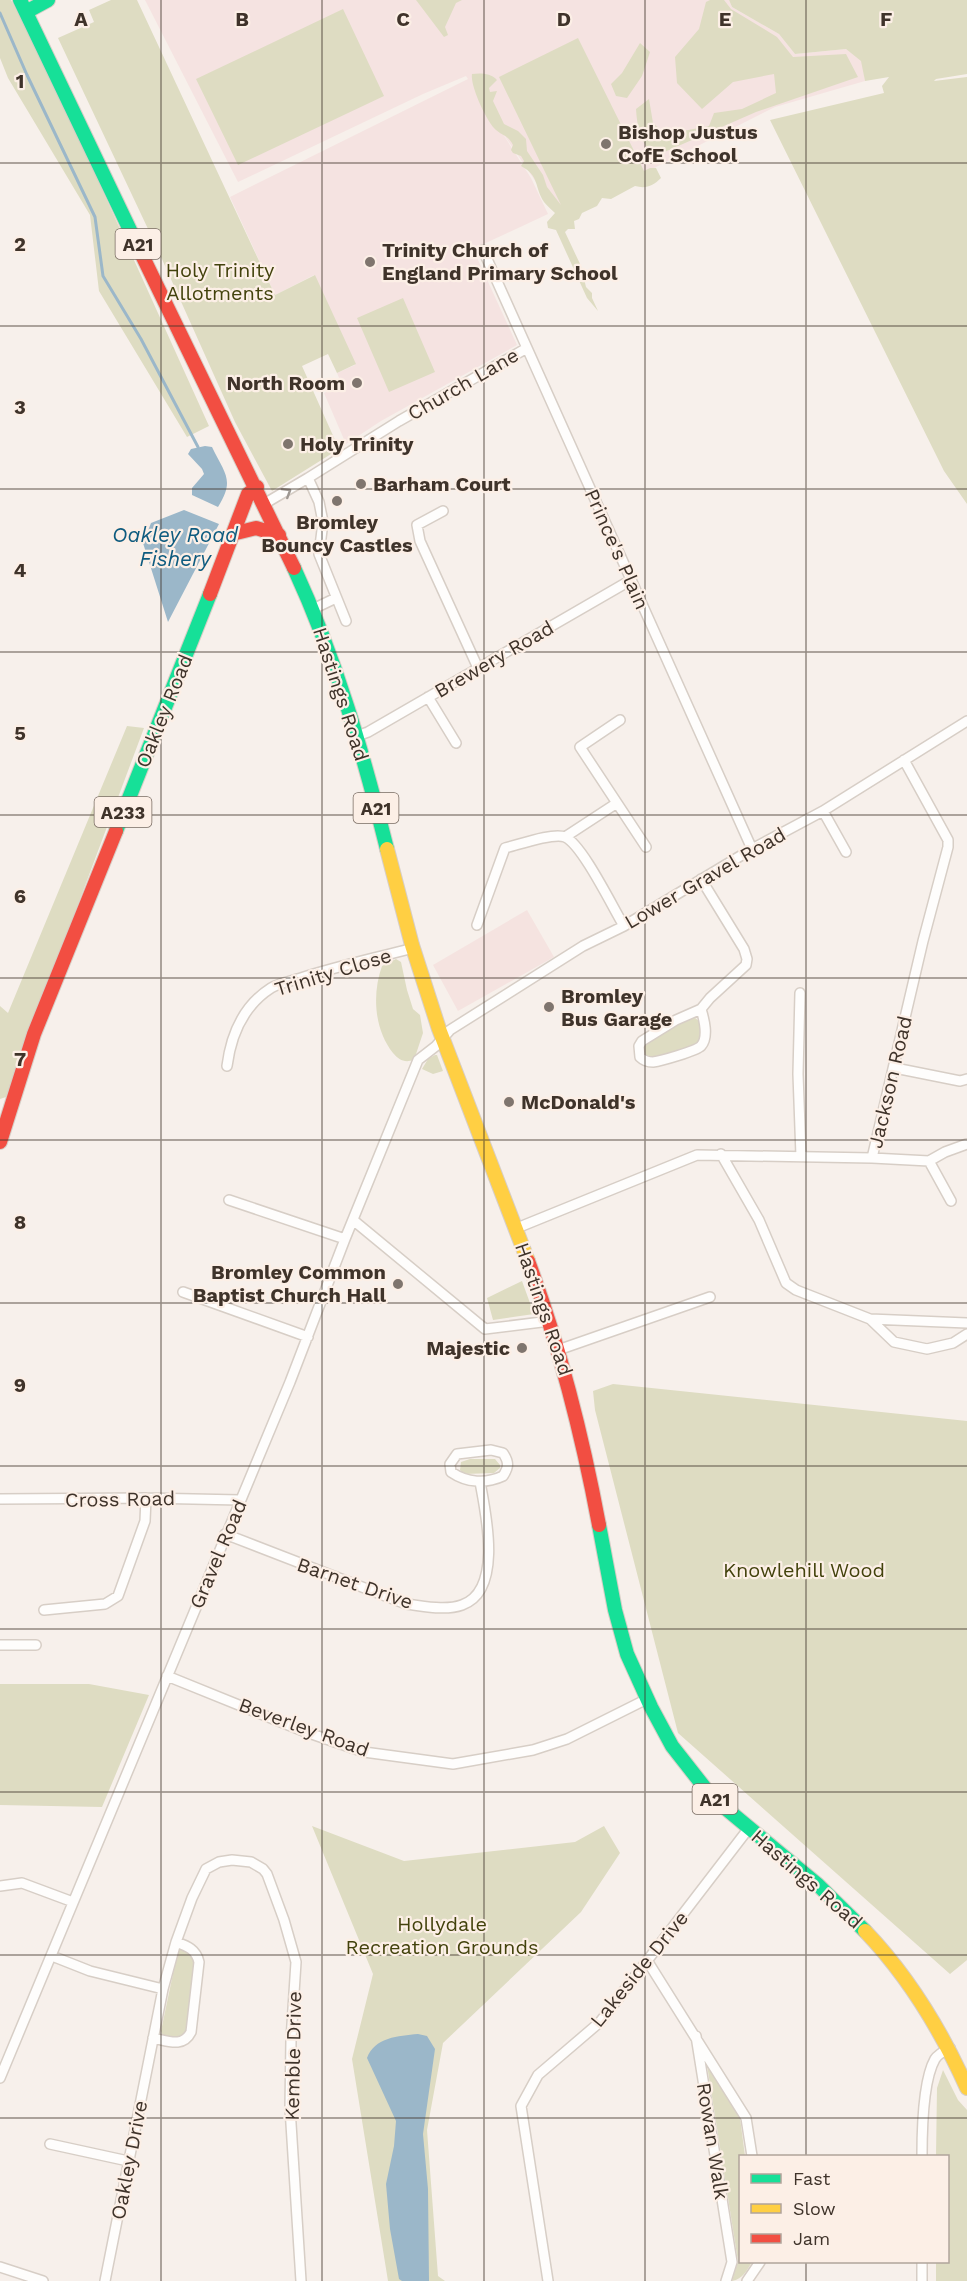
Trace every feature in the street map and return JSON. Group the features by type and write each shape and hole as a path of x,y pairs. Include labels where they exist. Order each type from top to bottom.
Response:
{"main road":[{"path":"23,6 48,0"},
{"name":"A21","path":"23,6 206,389 257,487"},
{"name":"Hastings Road","path":"257,487 313,609 336,670 357,736 439,1041 517,1228 550,1321 580,1424 620,1632 647,1699 672,1746 724,1809 830,1895 887,1954 928,2008 950,2048"},
{"name":"Oakley Road","path":"0,1142 34,1034 184,663 248,494 257,487"},
{"path":"232,534 255,527 279,535"},
{"name":"A21","path":"950,2048 967,2088"}],"street":[{"name":"Prince's Plain","path":"483,250 752,849"},
{"name":"Church Lane","path":"264,504 399,421 527,348"},
{"path":"308,478 320,502 323,522 319,554 346,621"},
{"path":"443,511 417,525 420,541 478,668"},
{"name":"Brewery Road","path":"357,736 368,732 631,580"},
{"path":"313,609 336,598"},
{"path":"428,697 456,743"},
{"path":"620,720 580,747 646,848"},
{"name":"Lower Gravel Road","path":"439,1041 583,946 624,926 752,849 823,811 967,721"},
{"name":"Jackson Road","path":"517,1228 697,1155 872,1158 923,941 948,847 948,840 904,760"},
{"path":"565,837 617,803"},
{"path":"823,811 846,852"},
{"path":"477,925 505,848 555,836 565,837 578,848 624,926"},
{"path":"701,879 744,949 746,965 701,1009 676,1020 642,1041 639,1046 640,1057 643,1060 655,1062 701,1046 705,1038 701,1009"},
{"name":"Trinity Close","path":"227,1066 231,1041 246,1012 272,987 332,968 413,948"},
{"path":"800,993 798,1074 801,1156"},
{"name":"Gravel Road","path":"0,2078 308,1337 418,1060 439,1041"},
{"path":"895,1068 960,1081 967,1079"},
{"path":"872,1158 929,1161 967,1144"},
{"path":"722,1154 759,1220 786,1283 796,1290 870,1319 967,1323"},
{"path":"929,1161 951,1201"},
{"path":"229,1200 345,1239"},
{"path":"353,1220 470,1319 485,1329 550,1321"},
{"path":"183,1292 308,1337"},
{"path":"558,1350 710,1297"},
{"path":"870,1319 894,1342 927,1349 953,1343 967,1334"},
{"path":"490,1450 502,1453 508,1465 503,1476 480,1482 458,1477 451,1472 452,1458 464,1451 490,1450"},
{"name":"Barnet Drive","path":"225,1534 406,1604 455,1607 471,1601 477,1595 485,1579 488,1521 480,1482"},
{"path":"44,1610 105,1604 118,1596 145,1521 146,1498"},
{"name":"Cross Road","path":"0,1499 240,1500"},
{"path":"0,1645 36,1645"},
{"name":"Beverley Road","path":"167,1676 303,1731 364,1752 453,1764 533,1750 567,1739 647,1699"},
{"name":"Lakeside Drive","path":"548,2281 521,2106 538,2075 600,2022 749,1828"},
{"name":"Oakley Drive","path":"105,2281 163,1989 176,1942 202,1873 213,1864 232,1860"},
{"name":"Kemble Drive","path":"232,1860 251,1862 267,1874 296,1962 290,2108 301,2281"},
{"path":"0,1886 22,1883 73,1902"},
{"path":"153,2038 177,2043 188,2038 191,2032 198,1955 192,1949 176,1942"},
{"path":"52,1956 90,1971 163,1989"},
{"name":"Rowan Walk","path":"648,1962 746,2118 752,2155"},
{"name":"Rowan Walk","path":"696,2036 732,2262 726,2281"},
{"path":"922,2155 928,2080 939,2054 950,2048"},
{"path":"50,2144 128,2161"},
{"path":"747,2281 759,2263"},
{"path":"922,2263 922,2281"},
{"path":"0,2267 44,2281"}],"shaded area":[{"path":"145,0 729,0 732,7 779,34 795,54 846,49 862,61 865,81 775,107 559,216 494,120 531,178 548,214 473,249 517,345 381,421 346,444 324,393 342,385 337,373 355,365 314,275 275,295 230,197 468,79 466,76 423,94 238,182"},
{"path":"527,910 554,957 458,1011 433,965"}],"green space":[{"path":"0,0 11,0 54,83 209,426 187,437 99,291 90,215 8,78 0,58"},
{"name":"Holy Trinity Allotments","path":"111,0 137,0 275,295 315,275 356,364 337,373 328,354 302,366 339,449 272,491 235,422 157,248 58,38 94,22 89,10"},
{"path":"416,0 462,0 456,3 445,27 448,35 444,37"},
{"path":"724,0 731,9 777,37 793,57 846,54 858,77 756,112 653,157 640,134 636,109 649,99 653,123 661,130 683,131 709,126 714,113 742,109 776,93 774,74 733,82 702,109 677,83 675,57 699,29 706,2"},
{"path":"729,0 967,0 967,74 934,81 967,77 967,504 944,471 770,120 884,93 882,86 889,77 865,81 861,61 846,49 795,54 779,34 732,7"},
{"path":"343,9 384,96 238,165 196,79"},
{"path":"578,38 644,171 656,168 661,178 649,186 635,186 611,199 602,198 597,206 582,213 579,219 574,221 575,229 568,229 565,232 581,266 586,287 592,293 598,311 587,298 556,230 548,228 547,222 555,213 541,197 534,178 521,166 524,161 521,156 511,150 513,145 511,141 496,130 488,120 476,95 472,80 472,74 478,74 489,75 497,80 489,88 490,92 497,91 493,101 504,124 518,131 526,139 527,151 543,175 547,187 561,205 499,77"},
{"path":"640,43 650,52 642,76 627,98 616,96 611,84 622,73"},
{"path":"403,298 435,372 389,392 357,318"},
{"path":"127,726 144,728 6,1097 0,1099 0,1006 8,1013"},
{"path":"396,959 401,962 407,990 413,1009 420,1015 423,1033 414,1060 410,1061 397,1057 387,1044 377,1011 377,988 382,966"},
{"path":"694,1017 699,1021 700,1028 700,1038 696,1043 663,1055 643,1054 645,1044 673,1026"},
{"path":"435,1055 443,1071 433,1074 422,1069 428,1059"},
{"path":"522,1281 534,1314 493,1320 487,1298"},
{"name":"Knowlehill Wood","path":"613,1384 967,1421 967,1960 950,1974 678,1733 595,1410 593,1391"},
{"path":"470,1459 495,1459 500,1468 494,1473 464,1474 460,1470 461,1462"},
{"path":"0,1684 89,1684 149,1695 102,1807 0,1805"},
{"name":"Hollydale Recreation Grounds","path":"312,1826 404,1861 575,1842 604,1826 620,1853 581,1912 443,2043 427,2130 438,2276 445,2281 388,2281 352,2059 373,1974"},
{"path":"178,1950 188,1952 195,1960 186,2033 178,2039 163,2036 161,2031"},
{"path":"707,2065 740,2118 745,2155 739,2155 739,2263 751,2263 742,2276 732,2281 738,2261"},
{"path":"943,2070 958,2100 967,2110 967,2281 936,2281 936,2263 949,2263 949,2155 936,2155 937,2088"}],"water":[{"name":"Oakley Road Fishery","path":"212,447 226,477 226,490 218,507 192,495 192,488 204,474 188,454 191,449"},
{"name":"Oakley Road Fishery","path":"184,510 219,524 168,622 143,543 151,523"},
{"path":"418,2034 427,2036 435,2049 423,2134 428,2189 429,2281 402,2281 399,2279 390,2229 386,2184 394,2146 396,2121 367,2058 381,2042 395,2037"}],"waterway":[{"path":"0,13 95,217 103,276 141,339 198,447"}],"traffic: fast":[{"path":"20,0 140,251"},
{"path":"26,12 48,0"},
{"path":"294,568 336,672 387,849"},
{"path":"116,831 210,594"},
{"path":"599,1525 615,1610 627,1654 672,1746 712,1797 818,1885 865,1931"}],"traffic: slow":[{"path":"387,849 412,945 439,1029 528,1261"},
{"path":"865,1931 896,1967 923,2005 967,2088"}],"traffic: jam":[{"path":"140,251 294,568"},
{"path":"210,594 248,494 257,487"},
{"path":"232,534 256,528 279,535"},
{"path":"0,1142 34,1034 116,831"},
{"path":"528,1261 569,1391 599,1525"}],"place":[{"name":"Bishop Justus CofE School","path":"606,144"},
{"name":"Trinity Church of England Primary School","path":"370,262"},
{"name":"North Room","path":"357,383"},
{"name":"Holy Trinity","path":"288,444"},
{"name":"Barham Court","path":"361,484"},
{"name":"Bromley Bouncy Castles","path":"337,501"},
{"name":"Bromley Bus Garage","path":"549,1007"},
{"name":"McDonald's","path":"509,1102"},
{"name":"Bromley Common Baptist Church Hall","path":"398,1284"},
{"name":"Majestic","path":"522,1348"}]}
